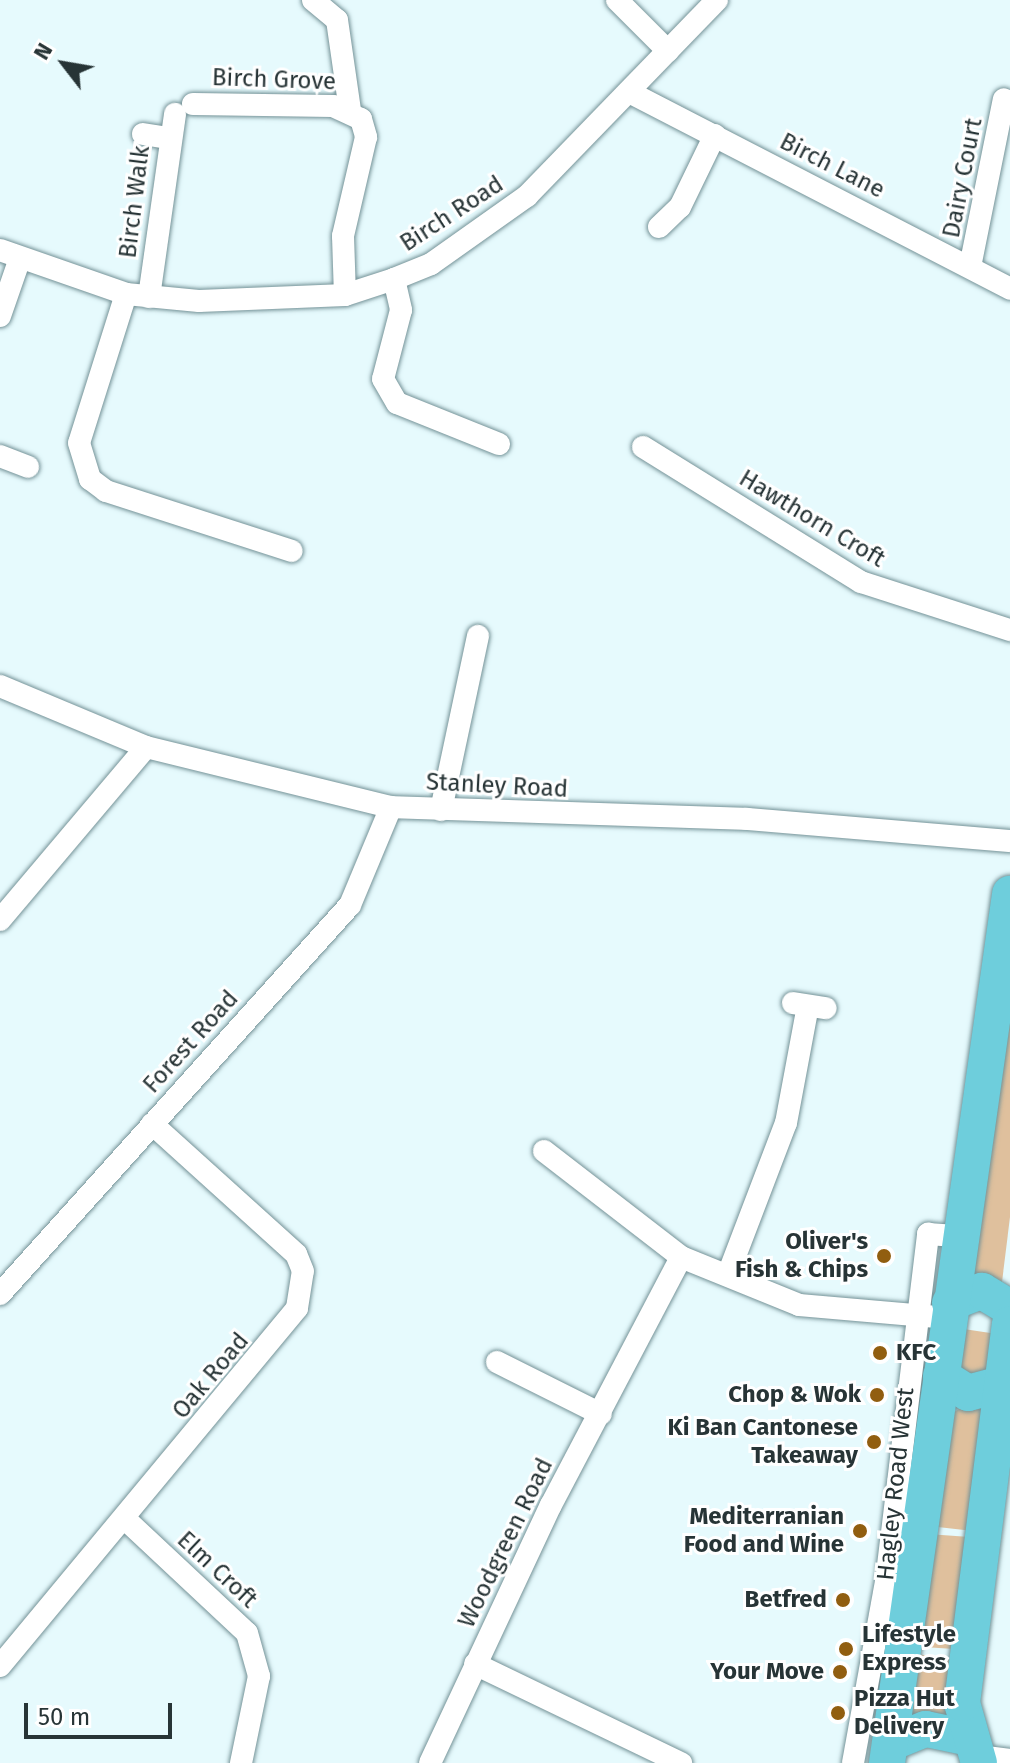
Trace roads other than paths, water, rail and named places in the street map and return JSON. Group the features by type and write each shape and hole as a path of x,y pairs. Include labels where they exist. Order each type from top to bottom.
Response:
{"highway":[{"name":"Hagley Road West","path":"890,1752 899,1584 941,1376 938,1312 959,1236 1010,894"},
{"path":"938,1312 982,1291 1010,1308"},
{"path":"984,1755 962,1703 1010,1324"},
{"path":"941,1376 968,1393 1002,1384"},
{"path":"890,1752 926,1729 984,1755"}],"street":[{"path":"313,0 337,20 350,110"},
{"path":"617,0 668,51"},
{"name":"Birch Road","path":"10,256 138,296 243,305 345,295 394,279 431,264 527,196 717,0"},
{"name":"Birch Lane","path":"629,92 1010,289"},
{"name":"Dairy Court","path":"970,267 1004,99"},
{"name":"Birch Grove","path":"184,109 350,110 366,137 347,203 345,295"},
{"name":"Birch Walk","path":"184,109 169,138 138,296 79,443 90,479 106,491 292,551"},
{"path":"143,134 169,138"},
{"path":"659,227 680,207 715,135"},
{"path":"0,316 10,256"},
{"path":"394,279 401,310 383,379 397,403 499,444"},
{"name":"Hawthorn Croft","path":"643,447 861,582 1010,630"},
{"path":"0,456 28,467"},
{"path":"441,810 478,636"},
{"name":"Stanley Road","path":"0,686 146,747 391,807 747,819 1010,841"},
{"path":"0,920 146,747"},
{"name":"Forest Road","path":"0,1294 350,905 391,807"},
{"path":"729,1272 786,1123 809,1006"},
{"name":"Oak Road","path":"0,1666 288,1325 303,1271 296,1254 152,1124"},
{"path":"544,1151 681,1257 729,1272 799,1305 938,1312"},
{"name":"Woodgreen Road","path":"681,1257 475,1664 681,1763"},
{"name":"Hagley Road West","path":"853,1763 899,1584 938,1312"},
{"path":"497,1362 601,1414"},
{"name":"Elm Croft","path":"124,1518 247,1633 259,1676 241,1763"},
{"path":"430,1763 475,1664"}],"place":[{"name":"Oliver's Fish & Chips","path":"884,1256"},
{"name":"KFC","path":"880,1353"},
{"name":"Chop & Wok","path":"877,1395"},
{"name":"Ki Ban Cantonese Takeaway","path":"874,1442"},
{"name":"Mediterranian Food and Wine","path":"860,1531"},
{"name":"Betfred","path":"843,1600"},
{"name":"Lifestyle Express","path":"846,1649"},
{"name":"Your Move","path":"840,1672"},
{"name":"Pizza Hut Delivery","path":"838,1713"}]}
